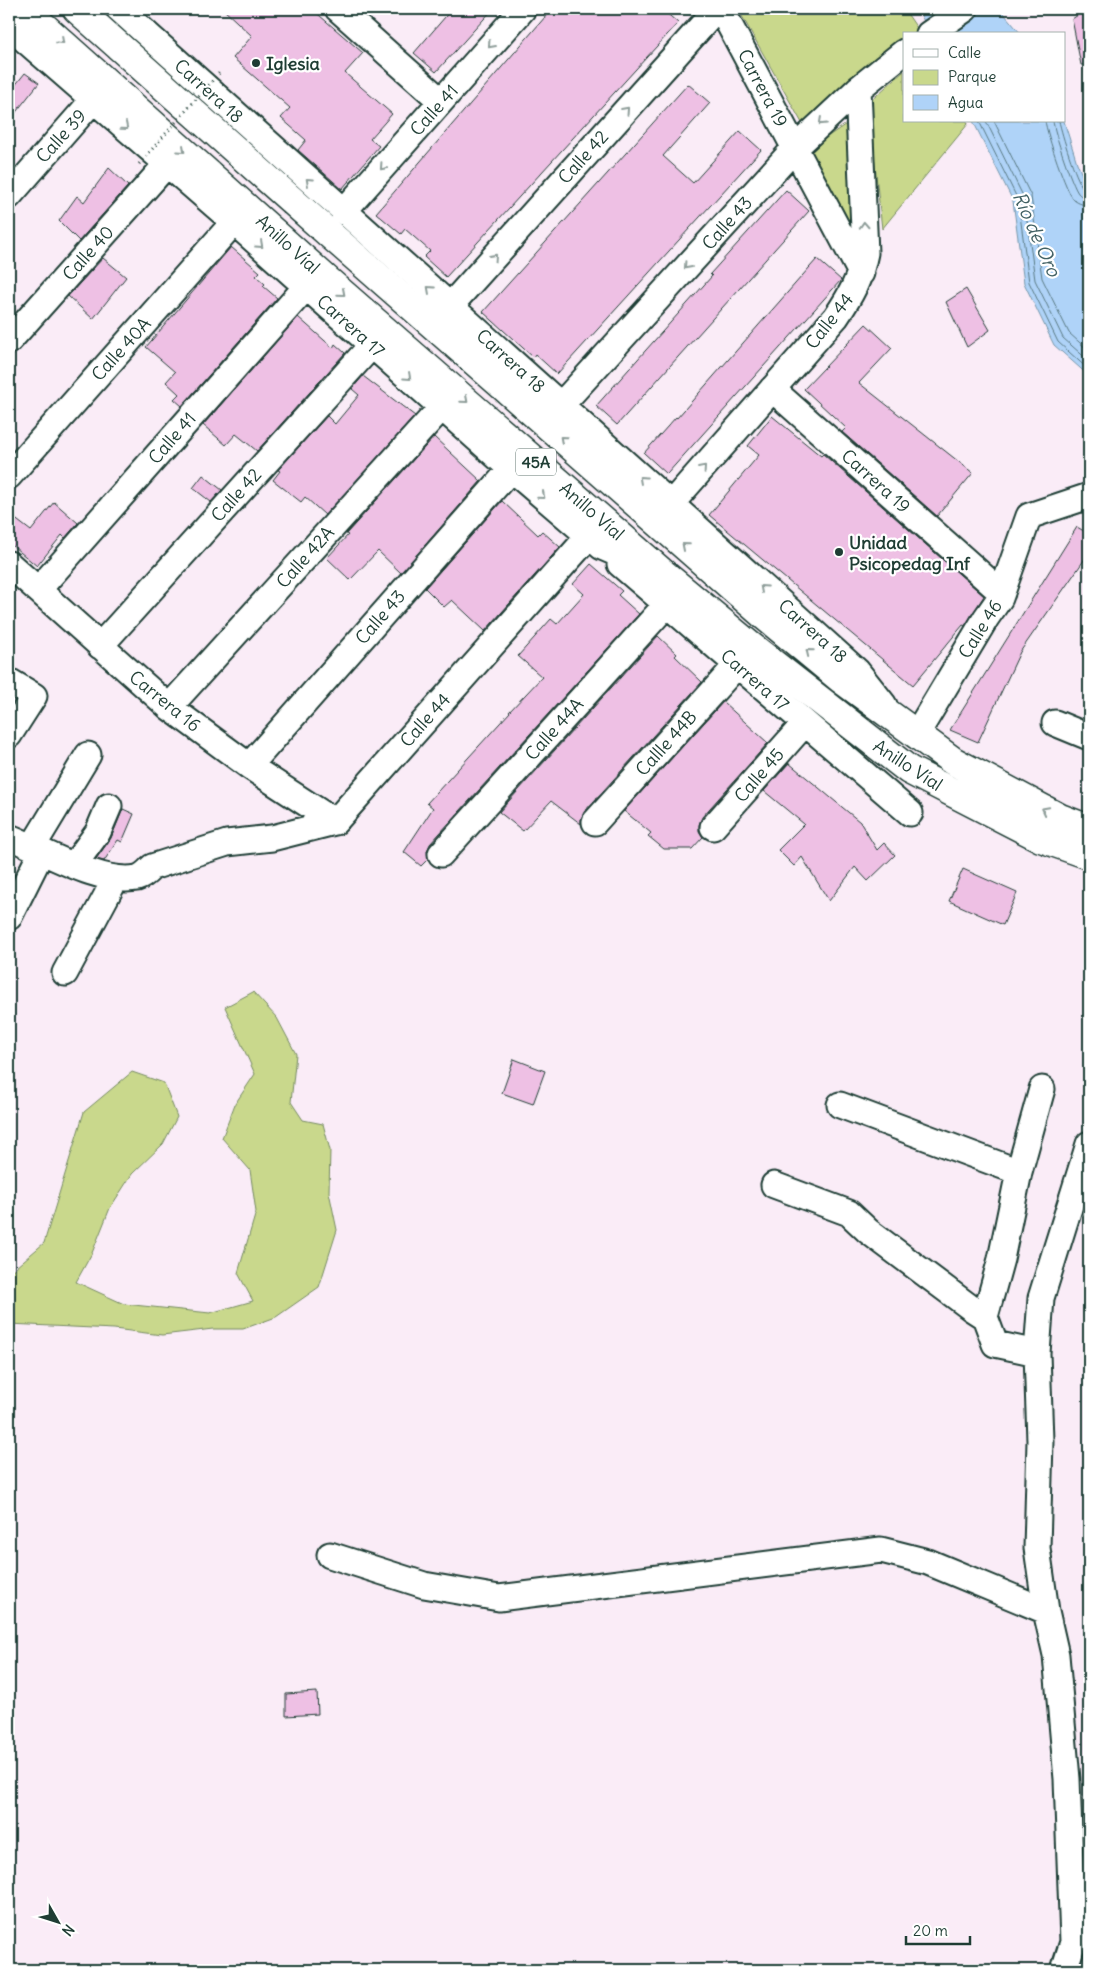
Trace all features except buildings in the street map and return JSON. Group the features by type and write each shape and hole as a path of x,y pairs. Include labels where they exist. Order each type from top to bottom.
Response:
{"highway":[{"name":"Anillo Víal","path":"77,9 334,238 766,617 841,678 953,761 1060,818 1089,829"},
{"name":"Anillo Víal","path":"14,25 327,280 748,644 910,770 1041,838 1089,856"}],"street":[{"path":"338,9 442,101"},
{"name":"Calle 41","path":"344,212 524,9"},
{"name":"Calle 42","path":"450,306 717,9"},
{"name":"Carrera 19","path":"721,9 861,273"},
{"path":"932,32 965,9"},
{"name":"Carrera 18","path":"126,11 344,212 857,671 906,728"},
{"name":"Carrera 17","path":"14,25 94,99 511,469 910,813"},
{"name":"Calle 43","path":"561,405 795,148 858,89 903,53"},
{"name":"Calle 44","path":"670,504 836,317 853,293 861,273 865,253 858,89"},
{"name":"Calle 39","path":"9,196 94,99"},
{"name":"Calle 40","path":"9,341 168,164"},
{"name":"Calle 40A","path":"9,476 234,222"},
{"name":"Calle 41","path":"38,590 306,286"},
{"name":"Calle 42","path":"100,646 372,345"},
{"name":"Carrera 19","path":"772,389 1002,593"},
{"name":"Calle 42A","path":"169,707 442,407"},
{"name":"Calle 43","path":"249,766 511,469"},
{"name":"Calle 46","path":"906,728 998,604 1028,516 1089,496"},
{"name":"Carrera 17","path":"595,542 666,575"},
{"name":"Calle 44","path":"334,822 595,542"},
{"name":"Carrera 16","path":"9,564 169,707 249,766 334,822"},
{"name":"Calle 44A","path":"440,854 666,604"},
{"name":"Callle 44B","path":"595,822 737,665"},
{"path":"9,681 34,696 9,735"},
{"name":"Calle 45","path":"713,827 805,723"},
{"path":"1055,723 1089,737"},
{"path":"9,918 38,848 88,755"},
{"path":"74,865 98,832 109,806"},
{"path":"9,837 38,848 87,872 116,878 135,878 145,874 152,867 227,842 272,838 334,822"},
{"path":"65,973 116,878"},
{"path":"1038,1353 995,1344 985,1316 1001,1259 1019,1172 1042,1089"},
{"path":"840,1105 1019,1172"},
{"path":"1064,1970 1072,1942 1067,1779 1056,1655 1046,1611 1037,1548 1040,1441 1038,1353 1041,1298 1089,1144"},
{"path":"774,1186 849,1213 868,1231 971,1308 985,1316"},
{"path":"330,1555 424,1585 500,1598 880,1550 928,1562 1046,1611"}],"path":[{"path":"139,164 221,71"}],"green space":[{"path":"738,9 904,9 919,31 903,32 903,44 802,123"},
{"path":"903,72 903,122 967,122 968,124 882,229 868,103"},
{"path":"855,118 856,244 805,152"},
{"path":"253,992 277,1018 296,1054 291,1102 303,1120 323,1124 330,1150 329,1192 337,1230 319,1287 276,1317 243,1329 213,1329 162,1335 114,1329 9,1324 9,1273 44,1243 84,1112 132,1072 164,1083 177,1117 163,1144 132,1174 110,1208 92,1253 76,1282 124,1304 210,1313 253,1301 238,1273 256,1212 250,1170 222,1138 235,1104 255,1074 225,1007"}],"water":[{"path":"918,9 1000,9 1019,32 929,32"},
{"name":"Río de Oro","path":"974,122 1064,122 1077,163 1089,191 1089,376 1054,345 1024,283 1013,201"}],"place":[{"name":"Iglesia","path":"256,63"},
{"name":"Unidad Psicopedag Inf","path":"839,552"}]}
